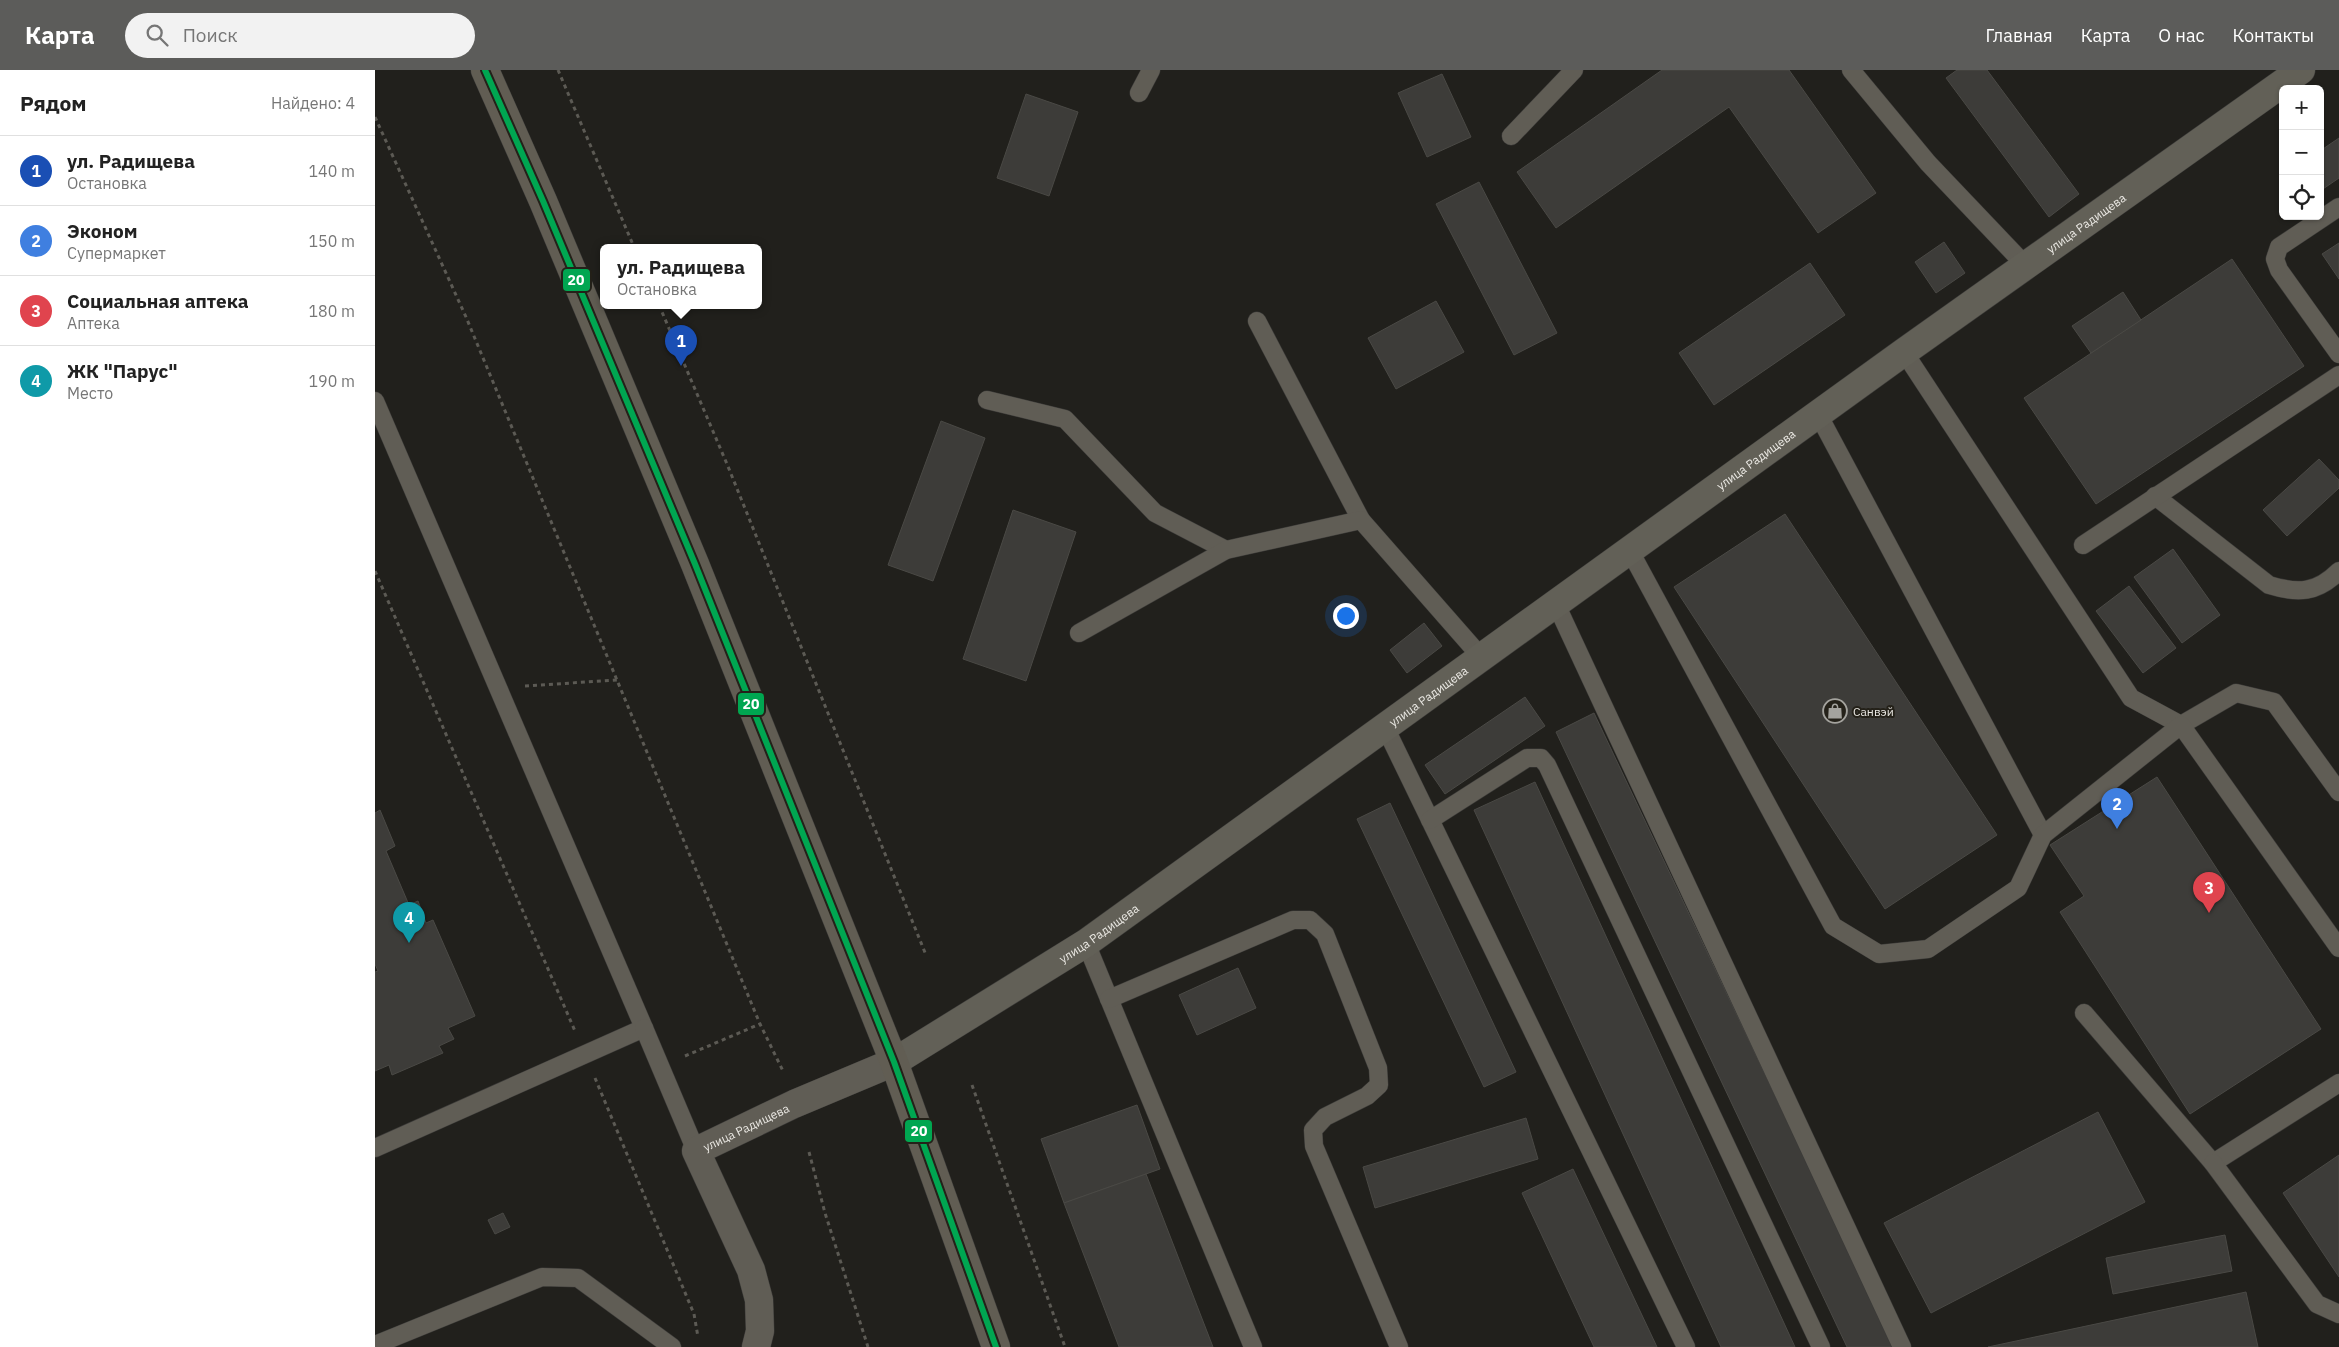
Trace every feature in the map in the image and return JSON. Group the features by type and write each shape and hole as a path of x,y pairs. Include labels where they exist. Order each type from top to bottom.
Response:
{"main road":[{"path":"485,70 543,201 695,564 894,1062 996,1347"}],"street":[{"name":"улица Радищева","path":"757,1347 760,1331 759,1300 751,1270 696,1151 794,1104 894,1062 1086,943 1817,414 2301,70"}],"lane":[{"path":"1139,93 1151,70"},
{"path":"1511,136 1574,70"},
{"path":"1851,70 1928,163 2026,266"},
{"path":"2339,208 2279,247 2275,259 2279,270 2339,354"},
{"path":"1257,321 1361,520 1482,658"},
{"path":"1904,352 2131,698 2181,725 2339,948"},
{"path":"2083,545 2339,375"},
{"path":"375,400 696,1151"},
{"path":"987,400 1065,419 1155,513 1226,550"},
{"path":"1817,414 2043,835"},
{"path":"2155,496 2269,585 2290,591 2307,590 2328,582 2339,571"},
{"path":"1079,633 1226,550 1361,520"},
{"path":"1630,551 1833,926 1879,954 1928,949 2018,888 2043,835 2181,725 2236,693 2274,702 2339,792"},
{"path":"1556,604 1902,1347"},
{"path":"1385,727 1687,1347"},
{"path":"1430,820 1527,758 1541,758 1547,765 1821,1347"},
{"path":"1109,999 1293,920 1310,920 1325,934 1378,1068 1379,1085 1367,1096 1325,1117 1313,1130 1314,1146 1399,1347"},
{"path":"1086,943 1253,1347"},
{"path":"2084,1012 2213,1163 2317,1304 2339,1314"},
{"path":"375,1148 644,1028"},
{"path":"2213,1163 2339,1082"},
{"path":"375,1345 542,1277 577,1278 672,1347"}],"path":[{"path":"558,70 633,244"},
{"path":"375,116 466,318 760,1024 783,1071"},
{"path":"661,309 727,464 925,955"},
{"path":"375,571 585,1055 694,1314 698,1332 697,1344"},
{"path":"498,687 617,680"},
{"path":"661,1066 760,1024"},
{"path":"972,1084 1065,1347"},
{"path":"809,1152 825,1213 868,1347"}],"building":[{"path":"1662,70 1789,70 1876,193 1818,233 1729,107 1556,228 1517,172"},
{"path":"1957,70 1987,70 2079,194 2049,217 1946,78"},
{"path":"1442,74 1471,137 1427,157 1398,93"},
{"path":"1026,94 1078,112 1049,196 997,178"},
{"path":"2339,138 2339,178 2324,188 2324,175 2324,148"},
{"path":"1479,182 1557,333 1514,355 1436,204"},
{"path":"1944,242 1965,273 1936,293 1915,262"},
{"path":"2339,243 2339,279 2322,254"},
{"path":"2232,259 2304,366 2096,504 2024,398"},
{"path":"1810,263 1845,315 1714,405 1679,353"},
{"path":"2123,292 2141,320 2091,353 2072,326"},
{"path":"1436,301 1464,352 1396,389 1368,338"},
{"path":"941,421 985,438 933,581 888,565"},
{"path":"2319,459 2339,480 2339,488 2287,536 2263,510"},
{"path":"1013,510 1076,532 1026,681 963,659"},
{"name":"Санвэй","path":"1785,514 1997,835 1885,909 1674,587"},
{"path":"2173,549 2220,615 2182,643 2134,577"},
{"path":"2129,586 2176,648 2143,673 2096,611"},
{"path":"1424,623 1442,646 1407,673 1390,650"},
{"path":"1525,697 1545,726 1445,794 1425,765"},
{"path":"1594,713 1894,1347 1847,1347 1556,732"},
{"path":"2157,777 2321,1029 2190,1114 2060,912 2084,896 2050,845"},
{"path":"1535,782 1795,1347 1721,1347 1474,810"},
{"path":"1390,803 1516,1072 1484,1087 1357,819"},
{"path":"380,810 395,846 386,851 409,905 418,901 426,923 433,920 475,1016 448,1028 454,1039 439,1046 443,1053 392,1075 389,1065 375,1071 375,972 378,971 375,964 375,813"},
{"path":"1238,968 1256,1008 1197,1035 1179,995"},
{"path":"1137,1105 1160,1169 1064,1203 1041,1139"},
{"path":"2098,1112 2145,1202 1931,1313 1884,1223"},
{"path":"1526,1118 1538,1159 1375,1208 1363,1167"},
{"path":"2339,1155 2339,1277 2283,1193"},
{"path":"1573,1169 1657,1347 1594,1347 1522,1193"},
{"path":"1146,1174 1213,1347 1119,1347 1064,1203"},
{"path":"503,1213 510,1227 495,1234 488,1220"},
{"path":"2225,1235 2232,1271 2113,1294 2106,1258"},
{"path":"2246,1292 2258,1347 1988,1347"}],"transit line":[{"name":"20","path":"485,70 543,201 695,564 894,1062 996,1347"}],"place":[{"name":"ул. Радищева","path":"681,366"},
{"name":"Санвэй","path":"1835,711"},
{"name":"Эконом","path":"2117,829"},
{"name":"Социальная аптека","path":"2209,913"},
{"name":"ЖК \"Парус\"","path":"409,943"}]}
